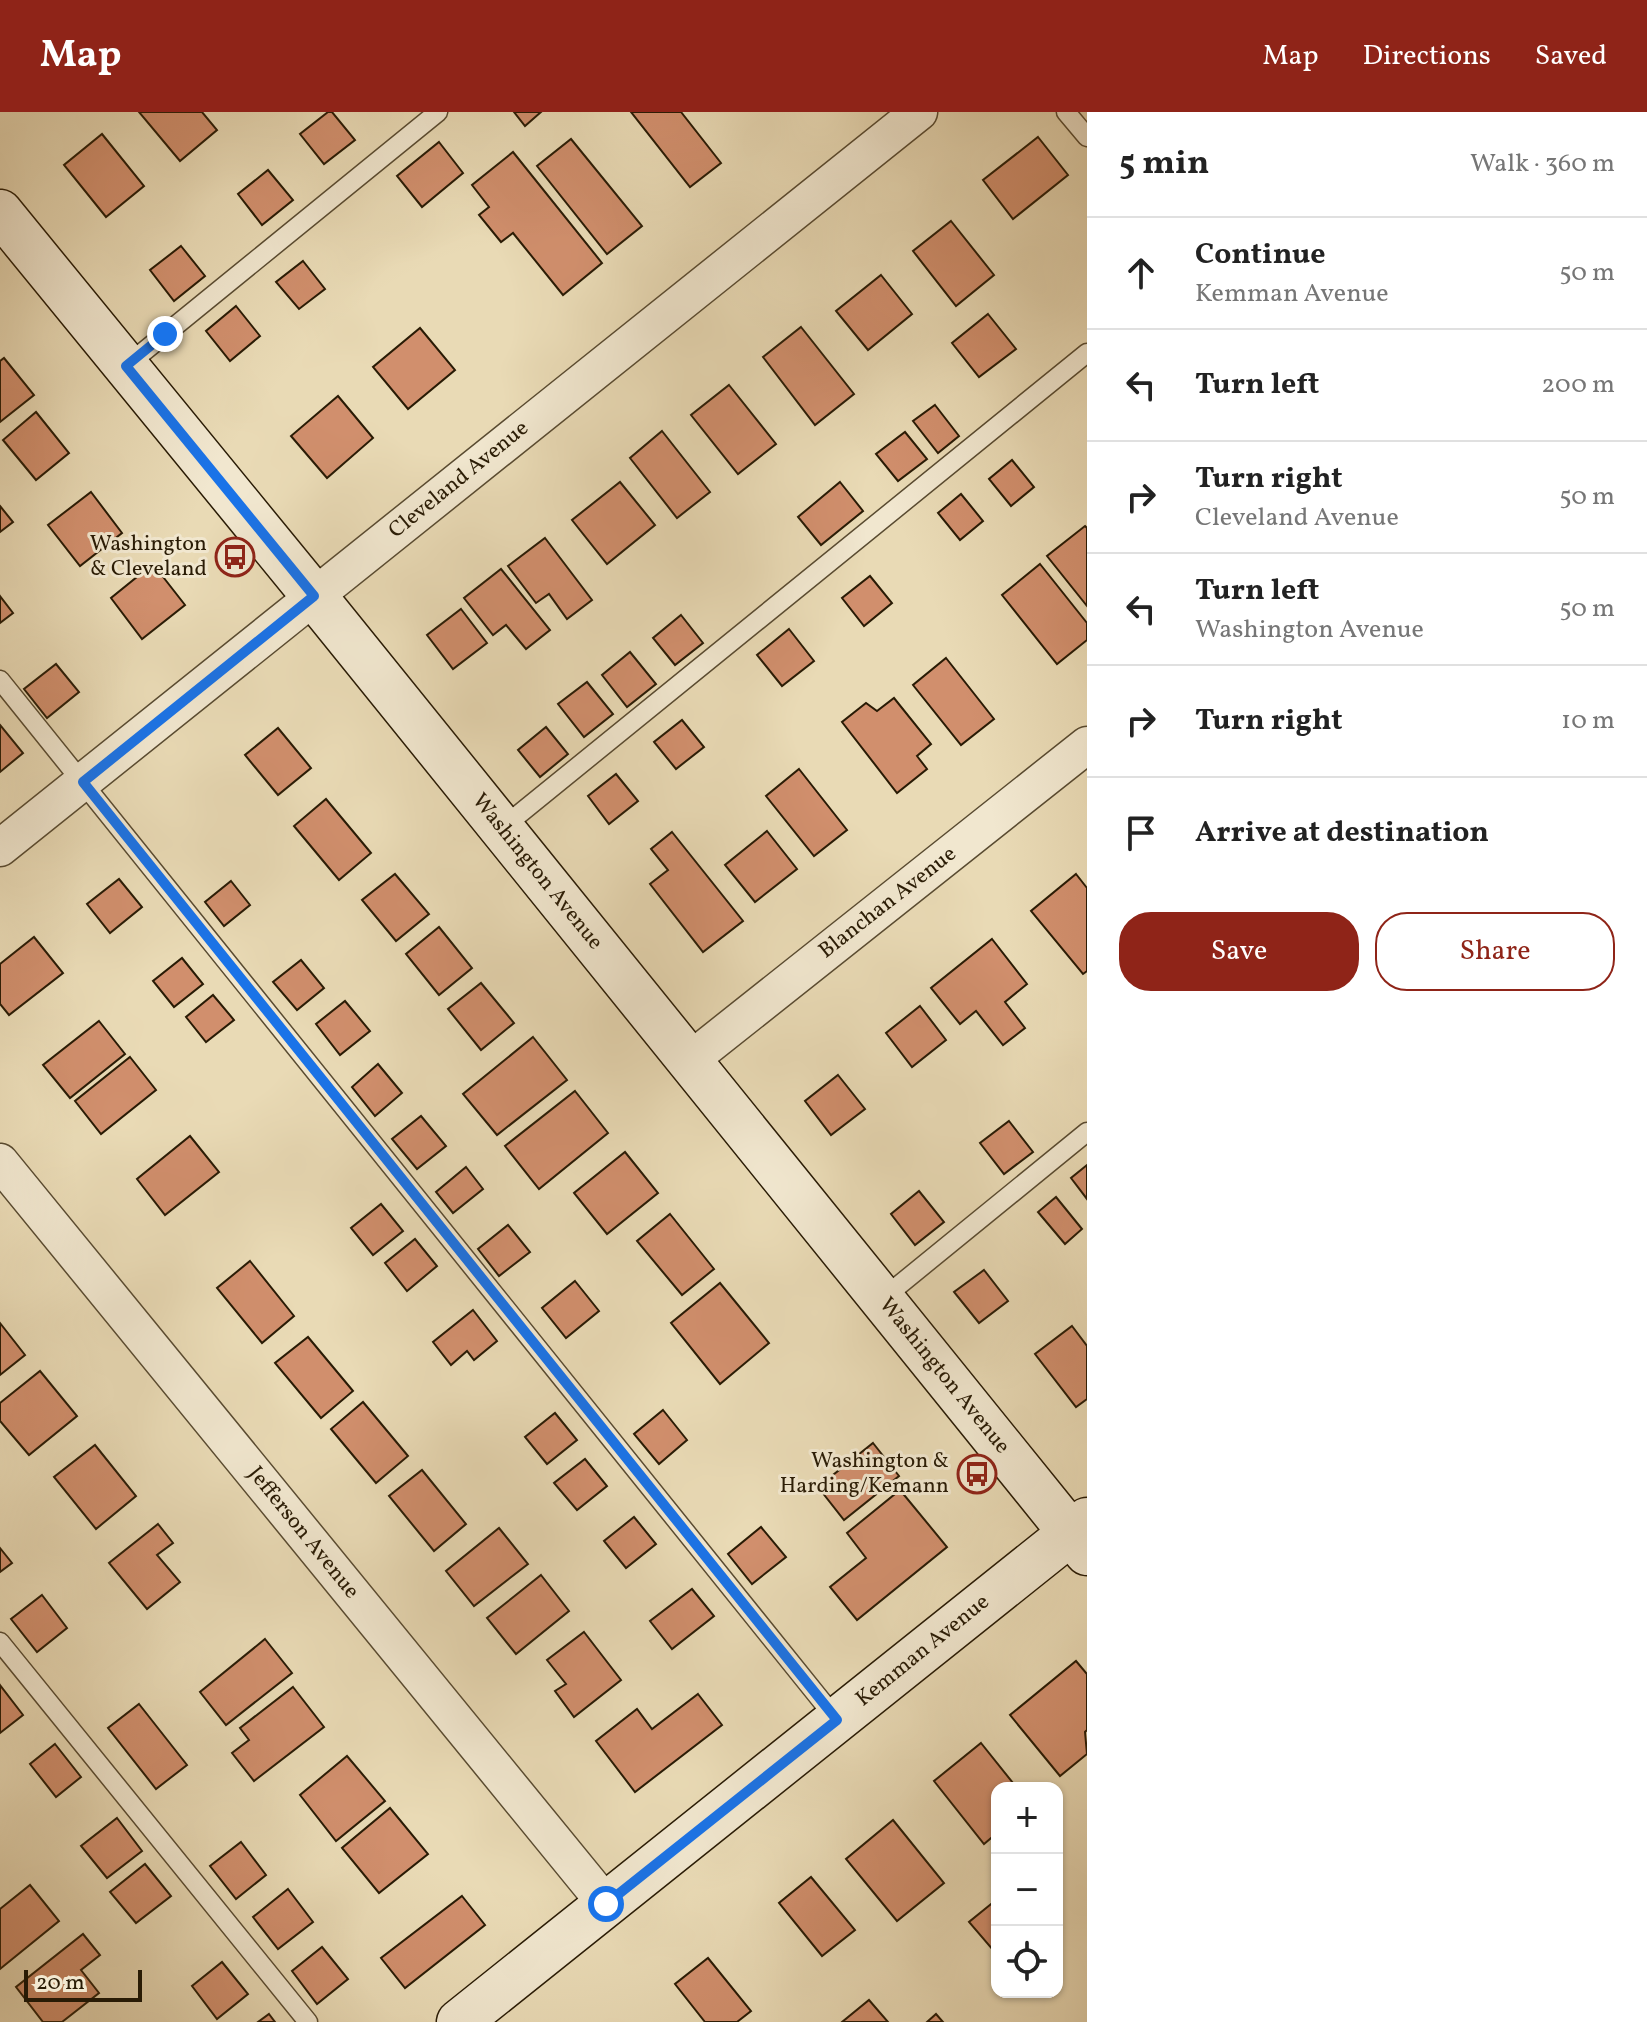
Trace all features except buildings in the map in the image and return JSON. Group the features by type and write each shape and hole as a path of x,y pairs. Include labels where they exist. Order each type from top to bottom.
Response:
{"street":[{"name":"Cleveland Avenue","path":"0,848 919,112"},
{"name":"Washington Avenue","path":"0,212 882,1299 1082,1536"},
{"name":"Blanchan Avenue","path":"689,1061 1087,745"},
{"name":"Jefferson Avenue","path":"0,1162 606,1904"},
{"name":"Kemman Avenue","path":"459,2022 837,1720 1082,1536"}],"lane":[{"path":"126,366 438,112"},
{"path":"1066,112 1087,137"},
{"path":"502,828 1087,353"},
{"path":"0,680 837,1720"},
{"path":"882,1299 1087,1132"},
{"path":"0,1642 308,2022"}],"place":[{"name":"Washington & Cleveland","path":"235,557"},
{"name":"Washington & Harding/Kemann","path":"977,1474"}],"route":[{"path":"165,334 126,366 314,596 83,782 837,1720 606,1904"}]}
